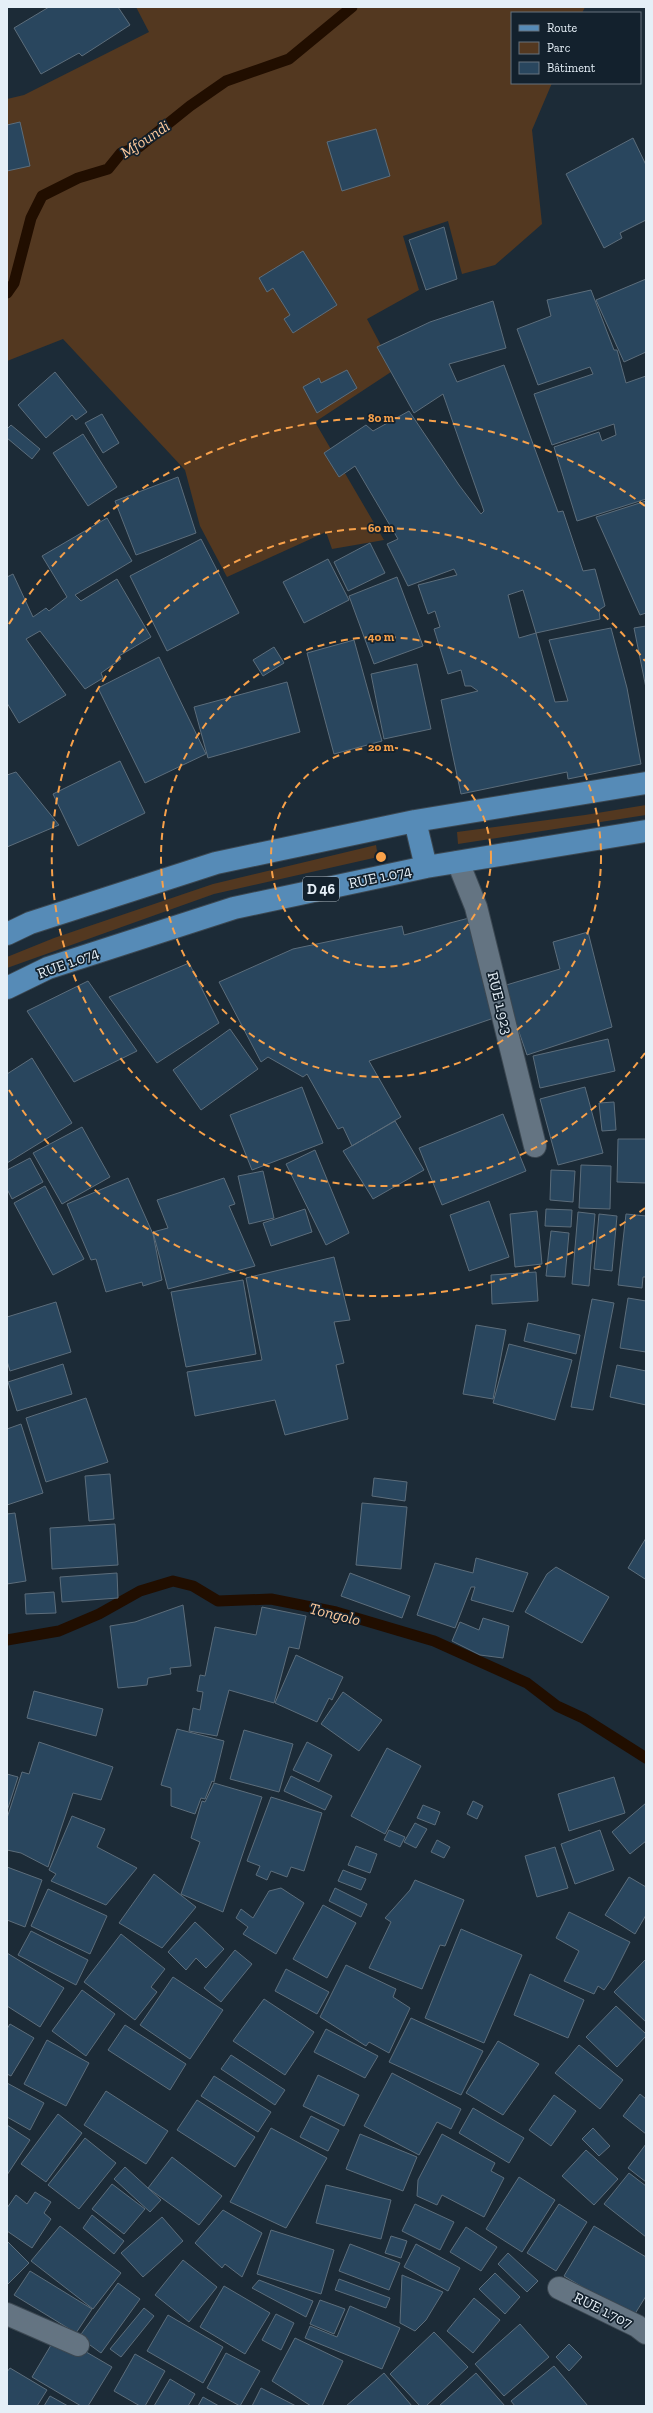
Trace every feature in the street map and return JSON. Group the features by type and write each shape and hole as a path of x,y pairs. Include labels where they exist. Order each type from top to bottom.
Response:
{"main road":[{"path":"7,934 30,924 216,863 415,821 646,783"},
{"path":"415,821 426,867"},
{"name":"RUE 1.074","path":"7,988 48,968 234,908 426,867 646,831"}],"street":[{"name":"RUE 1.923","path":"458,862 476,907 535,1146"},
{"name":"RUE 1.707","path":"559,2288 637,2326 646,2333"},
{"path":"7,2314 78,2345"}],"green space":[{"path":"136,7 585,7 582,12 511,12 511,84 552,84 532,130 542,224 495,265 462,274 448,221 403,236 419,290 367,319 394,370 315,422 384,540 332,549 326,532 227,577 200,526 185,470 63,339 7,361 7,99 24,95 149,32"},
{"path":"646,805 646,815 458,844 457,832 585,815"},
{"path":"376,845 378,857 214,894 7,968 7,957 54,938 213,884"}],"building":[{"path":"49,7 118,7 130,25 82,56 79,53 41,74 14,28"},
{"path":"20,122 30,166 7,171 7,125"},
{"path":"376,129 390,176 342,191 327,142"},
{"path":"633,138 646,165 646,220 620,233 622,238 604,248 566,174"},
{"path":"444,227 457,279 426,290 409,240"},
{"path":"303,251 337,305 293,333 284,319 290,315 273,288 267,292 259,278"},
{"path":"646,279 646,352 624,362 596,300"},
{"path":"591,290 614,350 617,350 626,383 646,376 646,499 577,521 554,447 599,432 602,441 616,435 614,424 552,445 534,394 593,374 590,367 538,385 517,329 551,316 547,300"},
{"path":"493,301 506,348 449,364 457,382 504,365 558,512 563,511 583,571 595,569 605,606 599,610 600,619 536,633 555,702 568,701 549,640 611,628 627,688 641,764 568,779 567,772 461,794 441,700 478,691 471,686 465,686 461,670 448,674 434,629 440,627 435,611 428,614 418,585 457,575 454,569 408,586 387,544 398,539 355,466 339,477 324,453 366,425 373,431 409,411 459,485 481,514 484,511 443,394 414,413 377,347 430,322","holes":["523,590 536,633 519,638 508,595"]},
{"path":"347,370 357,388 317,413 303,387 319,378 321,383"},
{"path":"55,372 87,412 76,420 72,415 46,438 18,405"},
{"path":"102,414 119,443 103,453 85,423"},
{"path":"11,425 40,449 32,459 7,438 7,429"},
{"path":"83,434 117,487 88,506 53,453"},
{"path":"178,477 196,533 136,555 115,501"},
{"path":"646,501 646,613 640,615 596,517"},
{"path":"107,518 132,561 75,595 81,601 117,579 151,637 119,656 121,659 101,673 103,678 85,689 40,631 26,639 66,695 19,723 7,703 7,577 13,574 33,617 46,608 49,611 67,597 42,556"},
{"path":"201,539 239,613 167,651 130,576"},
{"path":"370,543 385,573 348,591 334,562"},
{"path":"328,559 349,600 304,623 283,582"},
{"path":"397,577 423,646 374,664 349,596"},
{"path":"646,626 646,688 634,628"},
{"path":"354,640 382,741 334,754 307,653"},
{"path":"274,647 284,663 263,676 253,660"},
{"path":"159,657 206,754 145,783 98,688"},
{"path":"417,664 431,729 384,739 371,674"},
{"path":"287,682 300,732 208,758 194,707"},
{"path":"120,761 145,813 78,846 53,794"},
{"path":"16,772 59,825 7,847 7,775"},
{"path":"469,918 494,1018 369,1061 401,1117 352,1146 343,1127 338,1129 307,1074 303,1077 268,1057 261,1062 219,982 293,949 402,926 404,935"},
{"path":"588,932 612,1027 527,1055 503,986 560,969 553,942"},
{"path":"189,963 219,1023 157,1063 109,997"},
{"path":"88,981 137,1051 74,1082 27,1011"},
{"path":"230,1029 258,1069 201,1110 173,1070"},
{"path":"608,1039 615,1071 540,1088 533,1056"},
{"path":"32,1058 72,1123 7,1163 7,1074"},
{"path":"302,1087 323,1143 252,1170 230,1115"},
{"path":"585,1087 603,1153 558,1165 540,1099"},
{"path":"614,1102 616,1130 602,1131 599,1103"},
{"path":"503,1114 526,1171 442,1205 419,1148"},
{"path":"395,1121 424,1170 373,1199 343,1151"},
{"path":"82,1127 110,1177 62,1204 33,1153"},
{"path":"618,1139 646,1139 646,1183 617,1182"},
{"path":"315,1150 349,1233 326,1245 286,1164"},
{"path":"30,1158 43,1182 12,1199 7,1189 7,1170"},
{"path":"581,1165 611,1166 610,1209 579,1208"},
{"path":"551,1170 575,1171 573,1202 550,1200"},
{"path":"263,1171 274,1218 249,1224 238,1176"},
{"path":"128,1178 153,1234 162,1280 143,1286 142,1282 106,1292 96,1259 91,1260 67,1204"},
{"path":"224,1178 235,1204 229,1206 255,1266 168,1289 153,1232 168,1228 157,1200"},
{"path":"45,1186 84,1259 53,1275 14,1203"},
{"path":"489,1201 509,1257 469,1271 450,1215"},
{"path":"305,1209 312,1232 271,1246 263,1223"},
{"path":"546,1209 572,1210 571,1227 545,1226"},
{"path":"537,1211 542,1264 515,1267 510,1214"},
{"path":"578,1212 595,1214 589,1286 572,1284"},
{"path":"599,1214 617,1216 612,1271 594,1269"},
{"path":"626,1214 646,1216 646,1277 643,1277 642,1288 618,1285"},
{"path":"551,1231 569,1233 565,1277 546,1276"},
{"path":"334,1257 350,1320 334,1322 344,1363 336,1365 348,1419 285,1435 275,1400 195,1416 187,1372 262,1360 246,1278"},
{"path":"536,1272 538,1301 492,1304 491,1275"},
{"path":"243,1280 256,1354 186,1367 171,1292"},
{"path":"628,1298 646,1301 646,1352 620,1348"},
{"path":"592,1299 614,1303 593,1410 571,1407"},
{"path":"56,1302 71,1352 10,1371 7,1361 7,1317"},
{"path":"528,1323 580,1335 576,1354 524,1341"},
{"path":"476,1325 506,1330 493,1399 463,1394"},
{"path":"509,1344 572,1360 555,1420 493,1403"},
{"path":"63,1364 72,1394 17,1411 8,1382"},
{"path":"617,1365 646,1371 646,1405 610,1397"},
{"path":"86,1398 108,1462 46,1482 26,1418"},
{"path":"21,1424 43,1493 7,1505 7,1429"},
{"path":"110,1474 114,1519 89,1521 85,1476"},
{"path":"374,1478 407,1482 405,1501 372,1496"},
{"path":"362,1503 407,1507 401,1569 356,1565"},
{"path":"15,1513 26,1581 7,1584 7,1514"},
{"path":"115,1524 118,1565 52,1569 50,1528"},
{"path":"646,1538 646,1578 645,1579 628,1568"},
{"path":"476,1558 528,1573 513,1612 471,1600 475,1587 471,1587 455,1628 417,1615 435,1563 473,1573"},
{"path":"556,1567 609,1597 582,1643 525,1612 547,1574"},
{"path":"117,1573 118,1598 62,1602 60,1577"},
{"path":"350,1573 410,1596 402,1618 341,1596"},
{"path":"54,1592 56,1613 26,1614 25,1594"},
{"path":"183,1605 191,1666 170,1668 171,1674 148,1678 147,1685 118,1688 110,1626 135,1622"},
{"path":"262,1607 306,1616 299,1649 289,1647 274,1703 229,1690 217,1736 189,1731 193,1708 200,1710 203,1692 197,1691 200,1675 205,1676 215,1627 256,1635"},
{"path":"483,1618 509,1626 503,1658 480,1655 452,1641 460,1622 479,1630"},
{"path":"296,1655 343,1677 332,1700 329,1698 317,1722 275,1703"},
{"path":"34,1691 103,1709 96,1736 27,1718"},
{"path":"343,1692 382,1720 359,1751 321,1724"},
{"path":"177,1729 224,1741 214,1782 212,1781 205,1799 201,1798 195,1814 171,1806 171,1788 161,1785"},
{"path":"244,1730 293,1744 279,1792 230,1779"},
{"path":"39,1742 113,1767 101,1800 73,1793 48,1867 21,1853 7,1850 7,1818 22,1772 29,1774"},
{"path":"307,1742 332,1755 319,1782 293,1770"},
{"path":"387,1748 421,1766 385,1834 351,1816"},
{"path":"7,1774 18,1777 7,1811"},
{"path":"291,1776 332,1796 325,1810 284,1791"},
{"path":"614,1777 625,1813 569,1831 558,1794"},
{"path":"214,1783 262,1797 223,1912 181,1894 200,1842 191,1838 202,1801 205,1802"},
{"path":"271,1797 322,1813 304,1871 291,1867 287,1877 271,1871 267,1880 256,1875 260,1866 247,1861"},
{"path":"473,1801 483,1806 477,1819 467,1814"},
{"path":"646,1803 646,1841 630,1854 612,1832"},
{"path":"423,1805 440,1812 435,1825 417,1818"},
{"path":"72,1816 105,1829 97,1847 137,1868 106,1905 51,1881 56,1874 49,1870"},
{"path":"415,1823 427,1829 416,1848 404,1842"},
{"path":"389,1830 405,1837 400,1847 384,1840"},
{"path":"600,1830 614,1870 575,1884 561,1844"},
{"path":"437,1840 450,1847 444,1858 431,1852"},
{"path":"356,1846 377,1854 370,1873 348,1865"},
{"path":"555,1847 568,1888 537,1897 525,1856"},
{"path":"7,1867 42,1880 25,1927 7,1920"},
{"path":"343,1870 366,1879 361,1890 338,1881"},
{"path":"154,1874 196,1907 162,1948 119,1923"},
{"path":"629,1877 646,1887 646,1915 635,1934 605,1915"},
{"path":"415,1880 464,1900 445,1946 440,1945 422,1989 369,1968 391,1922 385,1918 410,1890"},
{"path":"281,1888 304,1903 276,1954 243,1934 248,1927 236,1918 241,1909 253,1918 269,1891"},
{"path":"335,1888 367,1904 361,1917 329,1901"},
{"path":"48,1889 107,1916 90,1954 31,1926"},
{"path":"323,1905 356,1923 327,1978 293,1959"},
{"path":"569,1912 630,1942 611,1980 604,1990 598,1986 594,1994 564,1981 579,1951 556,1938"},
{"path":"195,1922 224,1949 206,1968 196,1958 186,1970 168,1952"},
{"path":"461,1929 522,1955 484,2043 425,2018"},
{"path":"31,1931 88,1960 76,1985 18,1955"},
{"path":"121,1934 165,1969 151,1987 157,1992 135,2020 84,1982"},
{"path":"235,1950 252,1964 221,2002 204,1988"},
{"path":"7,1953 64,1988 40,2027 7,2006"},
{"path":"646,1959 646,2022 614,1992"},
{"path":"346,1965 396,1989 393,1997 410,2008 389,2053 369,2042 366,2046 320,2017"},
{"path":"286,1969 329,1992 317,2014 275,1991"},
{"path":"530,1974 584,2000 568,2038 514,2015"},
{"path":"173,1977 223,2010 190,2059 140,2025"},
{"path":"82,1990 115,2014 86,2056 52,2031"},
{"path":"264,1999 314,2032 285,2075 233,2041"},
{"path":"616,2006 646,2034 646,2036 617,2067 586,2037"},
{"path":"411,2018 483,2051 461,2095 389,2062"},
{"path":"10,2024 34,2038 11,2076 7,2074 7,2029"},
{"path":"125,2025 186,2064 170,2090 108,2050"},
{"path":"326,2029 378,2056 365,2078 314,2052"},
{"path":"47,2040 89,2063 66,2106 24,2084"},
{"path":"498,2041 539,2064 503,2115 466,2093"},
{"path":"579,2045 623,2080 600,2109 555,2073"},
{"path":"231,2055 285,2090 275,2105 221,2069"},
{"path":"392,2073 461,2109 451,2129 437,2122 419,2155 364,2126"},
{"path":"318,2075 359,2095 344,2126 303,2106"},
{"path":"214,2076 271,2112 258,2132 201,2096"},
{"path":"7,2083 44,2103 30,2130 7,2117"},
{"path":"106,2091 168,2131 146,2164 84,2125"},
{"path":"640,2094 646,2099 646,2134 623,2116"},
{"path":"554,2095 576,2111 551,2146 529,2130"},
{"path":"197,2100 255,2137 235,2167 177,2130"},
{"path":"473,2108 524,2138 509,2163 459,2133"},
{"path":"58,2114 82,2133 46,2182 21,2164"},
{"path":"311,2116 339,2130 328,2151 300,2137"},
{"path":"7,2125 30,2140 7,2175"},
{"path":"271,2128 327,2158 286,2228 230,2202"},
{"path":"593,2128 610,2146 599,2156 582,2139"},
{"path":"360,2134 417,2157 403,2191 346,2169"},
{"path":"442,2134 495,2163 491,2171 504,2178 484,2217 442,2195 437,2205 417,2196 418,2180"},
{"path":"85,2138 116,2163 79,2209 48,2185"},
{"path":"646,2144 646,2182 628,2168"},
{"path":"586,2150 618,2179 594,2205 562,2176"},
{"path":"172,2157 222,2196 199,2225 148,2188"},
{"path":"125,2167 161,2200 150,2212 114,2179"},
{"path":"629,2173 646,2186 646,2237 604,2204"},
{"path":"519,2177 555,2200 522,2252 486,2229"},
{"path":"112,2184 145,2209 124,2234 92,2209"},
{"path":"326,2185 391,2200 381,2239 316,2223"},
{"path":"35,2192 51,2202 44,2213 51,2219 32,2248 7,2231 7,2208 16,2195 27,2204"},
{"path":"415,2204 454,2222 440,2250 402,2231"},
{"path":"559,2204 587,2222 556,2271 527,2253"},
{"path":"223,2210 262,2233 242,2277 225,2264 222,2268 195,2243"},
{"path":"92,2215 124,2241 114,2254 83,2228"},
{"path":"162,2217 183,2241 143,2277 121,2253"},
{"path":"60,2226 121,2273 93,2309 31,2261"},
{"path":"594,2226 646,2257 646,2296 633,2317 564,2276"},
{"path":"466,2227 497,2247 481,2271 450,2252"},
{"path":"271,2230 334,2250 321,2294 257,2274"},
{"path":"391,2236 407,2241 401,2258 385,2253"},
{"path":"7,2241 29,2263 7,2285"},
{"path":"350,2244 400,2263 389,2290 339,2271"},
{"path":"416,2244 460,2268 448,2291 404,2267"},
{"path":"508,2253 538,2281 527,2292 498,2264"},
{"path":"183,2260 217,2287 189,2322 155,2295"},
{"path":"30,2271 92,2309 76,2333 14,2295"},
{"path":"495,2273 520,2297 505,2314 479,2289"},
{"path":"402,2275 443,2292 426,2320 415,2331 400,2323"},
{"path":"339,2279 390,2298 386,2308 335,2290"},
{"path":"259,2280 313,2301 306,2317 252,2288"},
{"path":"118,2283 140,2299 101,2353 79,2337"},
{"path":"224,2286 270,2313 245,2354 200,2327"},
{"path":"474,2298 500,2320 473,2353 447,2331"},
{"path":"320,2300 345,2309 334,2334 310,2324"},
{"path":"350,2306 400,2328 382,2369 305,2338 310,2326 337,2337"},
{"path":"144,2308 154,2316 121,2357 110,2349"},
{"path":"276,2314 294,2323 281,2350 262,2340"},
{"path":"168,2315 223,2347 203,2383 147,2351"},
{"path":"520,2324 549,2357 504,2396 475,2364"},
{"path":"434,2332 468,2367 426,2406 420,2406 390,2374"},
{"path":"57,2335 112,2367 88,2406 81,2406 32,2377"},
{"path":"295,2338 343,2361 322,2406 311,2406 272,2381"},
{"path":"569,2344 582,2357 569,2371 556,2357"},
{"path":"226,2353 260,2371 240,2406 207,2388"},
{"path":"135,2354 165,2371 145,2406 140,2406 114,2391"},
{"path":"554,2366 588,2406 515,2406 511,2401"},
{"path":"10,2368 47,2390 37,2406 7,2406 7,2372"},
{"path":"384,2373 412,2406 346,2406"},
{"path":"476,2373 505,2406 439,2406"},
{"path":"170,2379 195,2394 188,2406 154,2406"},
{"path":"261,2388 296,2406 252,2406"},
{"path":"50,2396 68,2406 44,2406"},
{"path":"203,2397 219,2406 198,2406"}],"waterway":[{"name":"Mfoundi","path":"7,293 14,283 31,218 42,196 78,178 108,169 121,153 139,147 190,106 226,81 289,59 352,7"},
{"name":"Tongolo","path":"7,1640 59,1631 99,1614 140,1591 173,1581 193,1586 218,1601 271,1599 336,1612 434,1641 527,1683 557,1706 583,1718 646,1758"}]}
